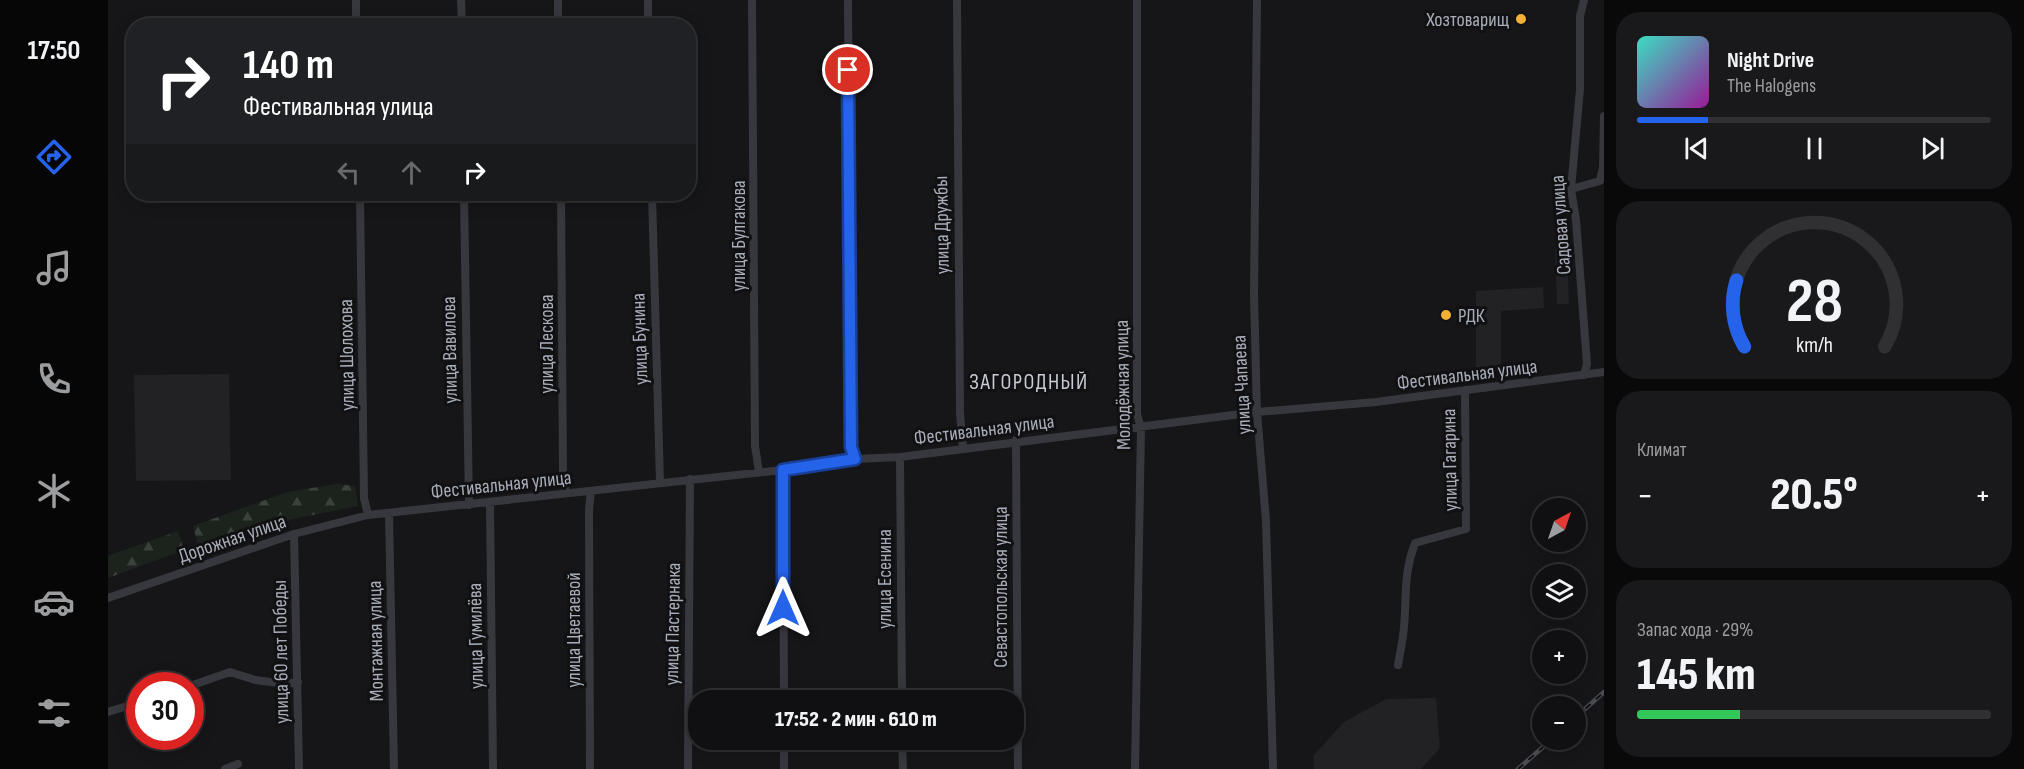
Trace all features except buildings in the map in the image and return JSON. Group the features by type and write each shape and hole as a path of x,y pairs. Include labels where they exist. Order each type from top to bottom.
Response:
{"street":[{"path":"356,0 356,18"},
{"path":"461,0 462,18"},
{"path":"558,0 558,18"},
{"path":"648,0 648,18"},
{"name":"улица Булгакова","path":"752,0 755,446 759,472"},
{"path":"848,0 851,447 855,459"},
{"name":"улица Дружбы","path":"957,0 960,413 963,449"},
{"name":"Молодёжная улица","path":"1136,769 1141,428 1137,414 1137,0"},
{"name":"улица Чапаева","path":"1257,0 1254,295 1257,412 1266,521 1273,768"},
{"name":"Садовая улица","path":"1584,0 1580,16 1580,89 1571,189 1576,220 1587,364 1584,375"},
{"path":"1571,189 1600,181 1603,167 1604,116"},
{"name":"улица Шолохова","path":"360,201 364,498 368,515"},
{"name":"улица Вавилова","path":"464,201 469,505"},
{"name":"улица Лескова","path":"561,201 563,477 566,493"},
{"name":"улица Бунина","path":"652,201 660,483"},
{"name":"Фестивальная улица","path":"368,515 783,470 855,459 900,457 1016,440 1141,428 1257,412 1376,402 1604,372"},
{"name":"улица Гагарина","path":"1398,665 1405,626 1404,594 1409,559 1415,543 1466,529 1465,390"},
{"name":"Севастопольская улица","path":"1016,440 1018,769"},
{"name":"улица Есенина","path":"900,457 902,690"},
{"path":"783,470 784,690"},
{"name":"улица Пастернака","path":"688,769 690,479"},
{"name":"улица Цветаевой","path":"590,769 589,509 591,491"},
{"name":"улица Гумилёва","path":"490,503 493,769"},
{"name":"Монтажная улица","path":"389,513 394,769"},
{"name":"Дорожная улица","path":"108,598 294,534 368,515"},
{"name":"улица 60 лет Победы","path":"294,534 299,769"},
{"path":"204,681 230,672 255,680 286,684 298,682"},
{"path":"108,712 126,706"},
{"path":"784,750 784,769"},
{"path":"902,750 903,769"},
{"path":"225,769 238,764"}],"shaded area":[{"path":"1567,248 1569,304 1557,304 1555,249"},
{"path":"1543,287 1544,308 1501,311 1501,370 1476,370 1476,291"},
{"path":"229,374 231,480 136,481 134,375"},
{"path":"1436,698 1440,748 1421,769 1314,769 1313,756 1344,722 1386,699"}],"green space":[{"path":"337,484 355,486 358,506 293,519 198,546 193,526 287,492"},
{"path":"178,531 184,550 108,578 108,556"}],"railway":[{"path":"1586,708 1604,692"},
{"path":"1518,769 1540,750"}],"place":[{"name":"Хозтоварищ","path":"1521,19"},
{"name":"РДК","path":"1446,315"}],"district":[{"name":"ЗАГОРОДНЫЙ","path":"1029,381"}],"route":[{"path":"783,608 783,470 855,459 851,447 848,70"}]}
